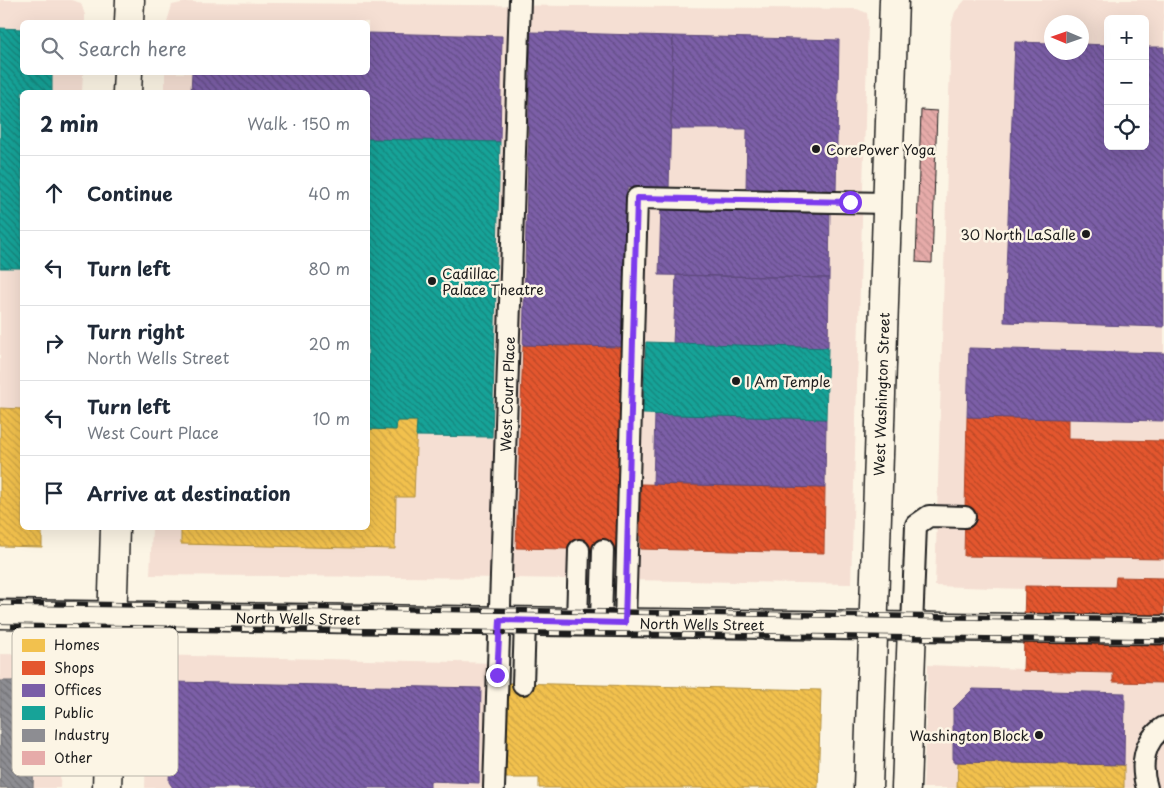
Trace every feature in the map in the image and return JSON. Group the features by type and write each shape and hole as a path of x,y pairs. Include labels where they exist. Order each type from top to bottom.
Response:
{"main road":[{"path":"129,20 130,0"},
{"name":"West Washington Street","path":"868,788 894,0"},
{"path":"127,90 128,75"},
{"path":"112,628 115,530"},
{"name":"North Wells Street","path":"0,614 1164,630"},
{"path":"906,788 912,627"}],"lane":[{"name":"West Court Place","path":"494,788 512,621 520,0"},
{"path":"601,622 637,198 887,203"},
{"path":"912,627 916,525 928,516 965,517"},
{"path":"579,550 601,622"},
{"path":"601,622 603,550"},
{"path":"512,621 524,684"},
{"path":"1147,788 1143,775 1143,759 1153,737 1164,727"},
{"path":"1151,788 1147,774 1148,759 1154,743 1164,732"}],"shaded area":[{"path":"0,0 71,0 81,3 85,20 20,20 20,75 83,75 82,90 20,90 20,409 0,408"},
{"path":"965,0 1164,0 1164,578 1116,577 1115,587 1025,586 1025,589 935,586 951,26 955,12"},
{"path":"186,2 857,9 867,13 851,584 513,578 150,575 152,530 370,530 370,90 165,90 165,75 370,75 370,20 168,20 172,5"},
{"path":"0,654 12,654 12,776 60,776 60,788 0,788"},
{"path":"178,656 499,663 497,788 145,788 145,776 178,776"},
{"path":"928,665 1023,669 1023,671 1113,673 1164,683 1164,788 923,788"}],"building: Homes":[{"path":"0,408 20,409 20,530 42,530 42,547 0,546"},
{"path":"397,421 417,421 414,497 396,497 395,549 181,544 181,530 370,530 370,429 396,430"},
{"path":"509,683 821,690 818,788 539,788 539,778 506,778"},
{"path":"958,762 1124,765 1124,788 957,788"}],"building: Shops":[{"path":"523,345 624,347 618,550 516,548"},
{"path":"967,417 1068,419 1068,439 1164,441 1164,559 964,556"},
{"path":"641,484 825,488 824,553 640,549"},
{"path":"1116,577 1164,578 1164,623 1024,621 1025,586 1115,587"},
{"path":"1164,637 1164,683 1113,682 1113,673 1023,671 1024,639"}],"building: Offices":[{"path":"531,32 673,36 669,189 627,188 624,347 523,345"},
{"path":"370,33 502,36 500,142 370,139 370,90 191,90 192,75 370,75"},
{"path":"673,36 839,40 836,193 746,191 747,129 671,129"},
{"name":"30 North LaSalle","path":"1015,42 1044,43 1044,60 1089,60 1089,44 1104,45 1104,150 1149,150 1149,47 1164,47 1164,327 1004,322"},
{"path":"661,206 830,209 829,278 659,275"},
{"path":"676,275 829,278 828,348 673,344"},
{"path":"969,348 1164,353 1164,421 967,417"},
{"path":"655,414 826,419 825,488 653,484"},
{"path":"178,682 481,688 479,783 430,781 430,788 173,788 169,782 169,776 178,776"},
{"name":"Washington Block","path":"973,689 1125,693 1124,765 953,762 953,709"}],"building: Public":[{"path":"0,28 20,29 20,75 52,75 52,90 20,90 20,268 0,268"},
{"name":"Cadillac Palace Theatre","path":"370,139 500,142 492,437 416,436 417,421 397,421 396,430 370,429"},
{"name":"I Am Temple","path":"646,342 828,348 826,419 643,414"}],"building: Industry":[{"path":"0,681 12,681 12,776 33,776 33,788 0,788"}],"building: Other":[{"path":"921,110 937,111 932,263 916,262"}],"railway":[{"path":"0,603 1164,620"},
{"path":"0,626 155,628"},
{"path":"178,628 1164,641"}],"place":[{"name":"CorePower Yoga","path":"816,149"},
{"name":"30 North LaSalle","path":"1086,234"},
{"name":"Cadillac Palace Theatre","path":"432,281"},
{"name":"I Am Temple","path":"736,381"},
{"name":"Washington Block","path":"1039,735"}],"route":[{"path":"497,675 500,620 625,623 637,198 850,202"}]}
